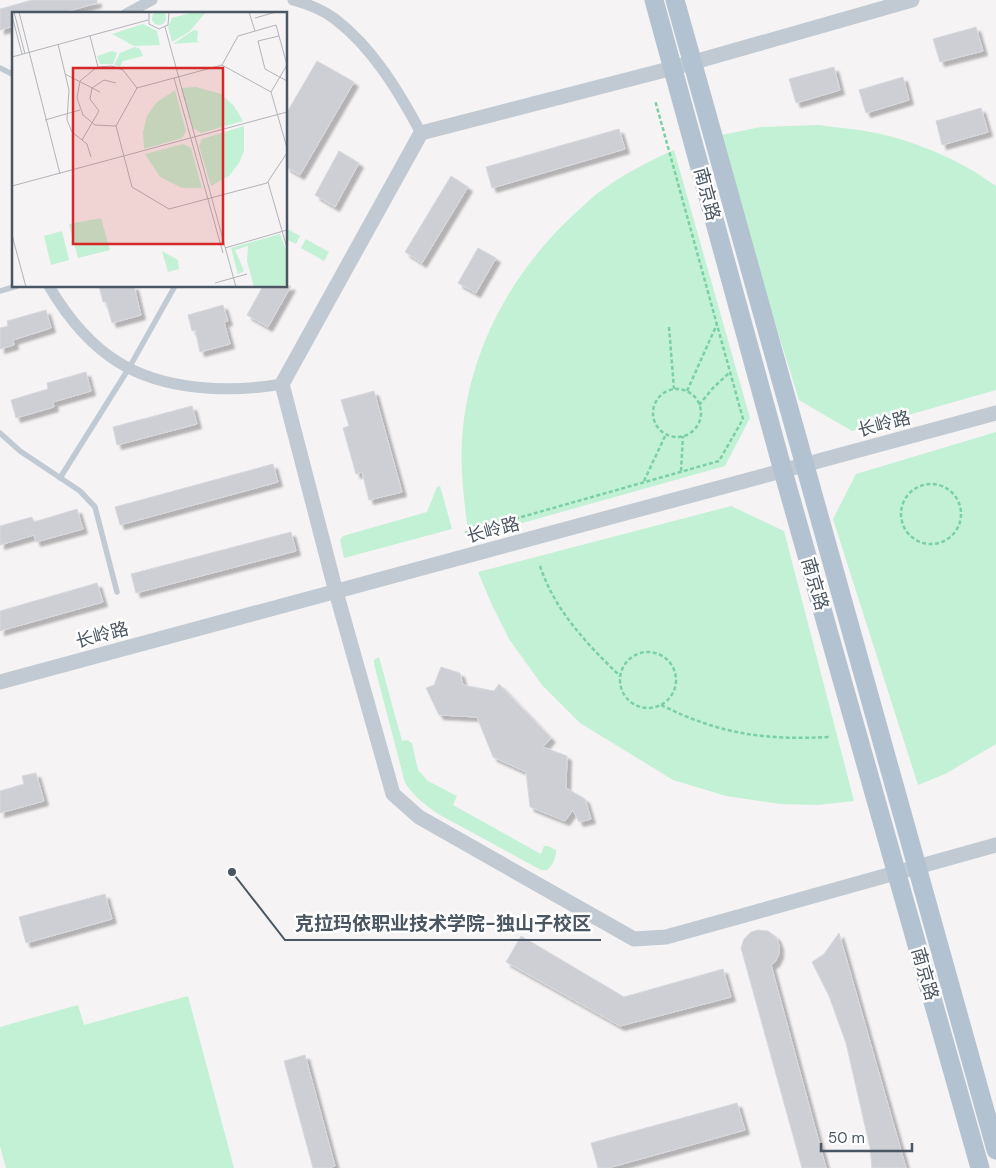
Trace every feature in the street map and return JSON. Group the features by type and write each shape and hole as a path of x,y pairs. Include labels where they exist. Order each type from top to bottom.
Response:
{"main road":[{"name":"南京路","path":"654,0 783,472 980,1168"},
{"name":"南京路","path":"674,0 996,1150"}],"street":[{"path":"130,12 152,0"},
{"path":"293,0 308,4 334,18 356,39 401,97 422,132"},
{"path":"912,0 673,68 422,132 282,384 336,592 393,794 419,817 634,939 666,937 996,845"},
{"path":"49,288 64,310 90,339 118,362 148,377 187,386 226,389 255,389 282,384"},
{"name":"长岭路","path":"0,682 996,413"}],"lane":[{"path":"0,68 12,74"},
{"path":"60,478 129,368 174,288"},
{"path":"0,433 20,451 80,491 94,507 117,592"}],"path":[{"path":"465,533 718,461 743,419 655,100"},
{"path":"686,391 716,324"},
{"path":"669,327 674,388"},
{"path":"699,405 730,372"},
{"path":"674,388 686,391 692,394 701,410 700,420 696,428 688,434 679,437 661,432 655,424 652,415 653,406 658,397 665,391 674,388"},
{"path":"644,481 666,434"},
{"path":"681,471 683,436"},
{"path":"930,484 942,486 952,492 959,502 962,513 960,525 954,535 944,542 932,545 921,543 911,536 904,527 901,516 903,504 909,494 919,487 930,484"},
{"path":"540,566 546,585 576,631 620,676"},
{"path":"647,651 658,653 668,659 674,668 677,679 675,690 669,699 661,705 649,708 638,706 628,700 622,691 620,676 627,660 636,654 647,651"},
{"path":"661,705 706,724 744,735 799,738 831,737"}],"green space":[{"path":"819,125 869,132 923,147 969,168 996,186 996,390 852,431 799,400 717,136 761,127"},
{"path":"674,150 750,418 725,466 469,538 462,469 463,428 468,396 476,365 487,335 518,279 537,253 559,229 591,198 610,184 646,163"},
{"path":"288,229 300,236 296,244 288,240"},
{"path":"306,239 329,252 324,261 301,248"},
{"path":"996,432 996,744 945,774 918,785 833,519 856,474"},
{"path":"440,486 452,529 344,558 340,540 343,536 427,512 437,487"},
{"path":"731,506 784,531 854,801 817,805 780,804 726,796 673,780 580,723 542,685 509,639 478,572"},
{"path":"379,657 402,741 407,740 412,743 418,770 428,781 457,796 453,805 541,854 544,846 556,850 554,861 547,870 541,870 440,815 421,801 405,783 374,664 374,660"},
{"path":"188,996 234,1168 6,1168 0,1146 0,1027 78,1005 84,1025"}],"building":[{"path":"32,0 97,0 97,3 65,12 12,12 12,27 0,30 0,9"},
{"path":"976,27 983,51 940,62 933,39"},
{"path":"317,61 354,82 300,175 288,168 288,111"},
{"path":"834,67 840,90 796,103 789,79"},
{"path":"903,77 909,100 866,113 859,90"},
{"path":"981,108 988,132 942,145 936,121"},
{"path":"619,129 625,149 492,188 486,167"},
{"path":"339,151 359,163 335,207 315,195"},
{"path":"451,176 468,187 422,263 405,252"},
{"path":"478,248 496,258 476,293 458,283"},
{"path":"288,286 291,286 268,327 247,315 262,288 288,288"},
{"path":"100,288 134,288 141,315 112,323 106,302 103,302"},
{"path":"223,305 228,321 224,322 230,344 200,352 195,330 192,331 188,315"},
{"path":"46,310 51,328 13,340 14,345 0,349 0,328 8,326 7,321"},
{"path":"86,372 91,391 53,402 54,407 16,418 11,400 48,389 47,383"},
{"path":"374,391 402,492 369,500 362,472 356,474 343,428 349,426 341,400"},
{"path":"192,406 197,424 117,445 113,427"},
{"path":"273,464 278,482 120,525 115,507"},
{"path":"77,509 83,529 36,542 34,535 0,545 0,526 32,517 34,522"},
{"path":"291,532 296,551 136,593 131,574"},
{"path":"97,583 103,602 0,631 0,611"},
{"path":"441,667 460,673 463,685 494,691 499,684 551,738 543,747 567,756 566,788 585,799 591,819 579,822 573,810 565,821 530,807 526,772 493,757 477,717 439,715 426,688 434,685"},
{"path":"36,773 44,801 0,813 0,791 24,784 22,776"},
{"path":"105,894 112,919 26,943 19,917"},
{"path":"758,930 768,931 776,937 779,945 779,954 771,965 826,1168 802,1168 741,948 744,939 751,932"},
{"path":"839,933 906,1168 872,1168 870,1148 846,1043 829,996 812,962 824,954"},
{"path":"521,936 624,997 723,969 731,997 620,1026 506,962"},
{"path":"305,1055 335,1166 329,1168 313,1168 284,1061"},
{"path":"737,1103 745,1130 608,1168 598,1168 591,1143"}],"place":[{"name":"克拉玛依职业技术学院-独山子校区","path":"232,872"}]}
